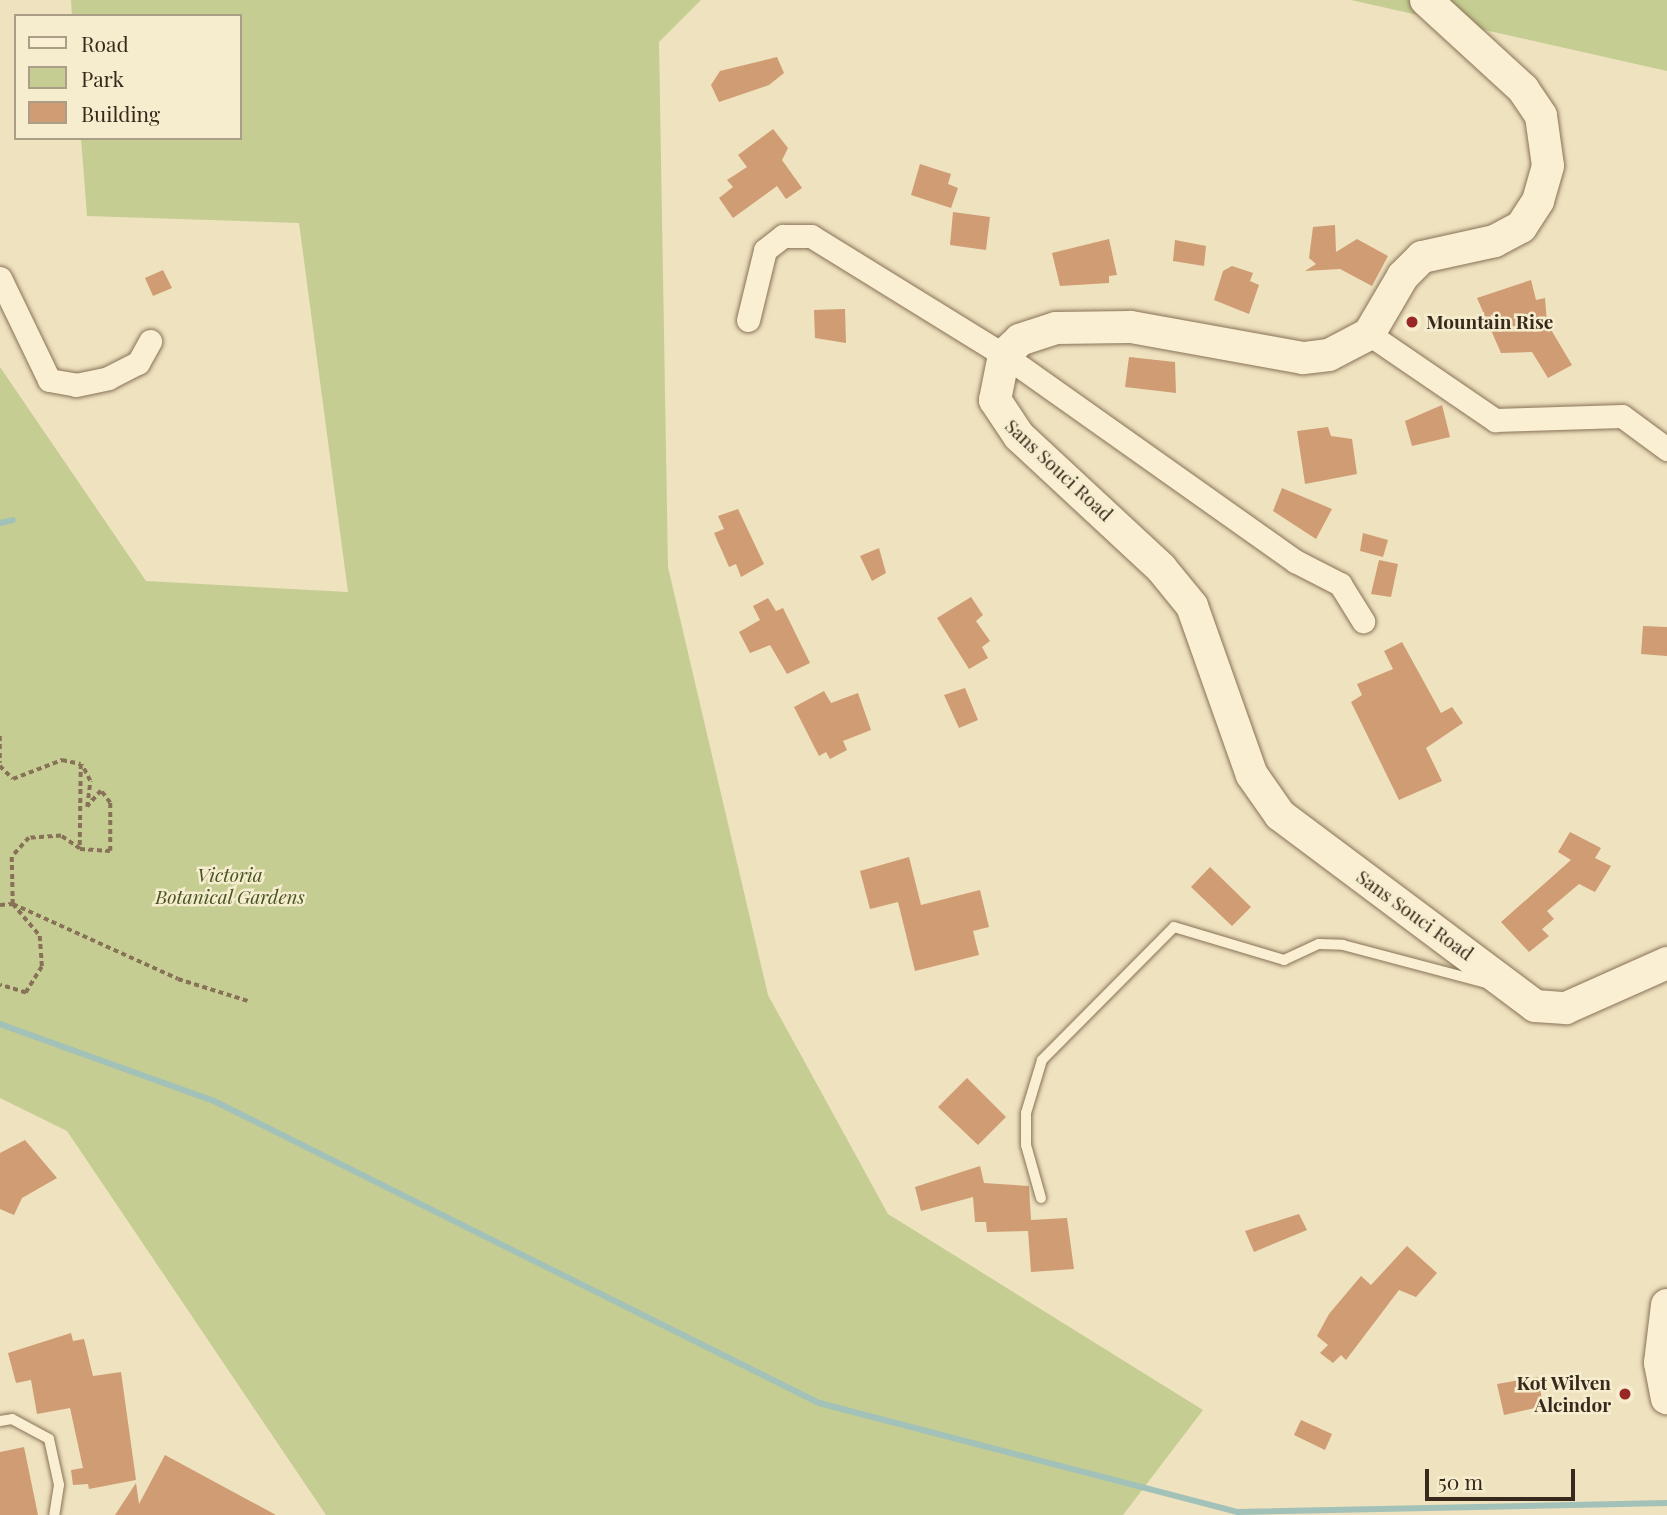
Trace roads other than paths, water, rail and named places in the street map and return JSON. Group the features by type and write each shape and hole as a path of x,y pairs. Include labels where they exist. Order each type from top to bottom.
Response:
{"main road":[{"path":"1004,355 1036,333 1085,326 1130,327 1303,358 1329,355 1369,334 1411,265 1438,251 1495,241 1521,227 1538,201 1548,166 1541,116 1523,89 1426,0"},
{"name":"Sans Souci Road","path":"1004,355 993,385 1000,415 1192,606 1252,775 1280,816 1535,1006 1566,1008 1667,962"},
{"path":"1667,1305 1660,1363 1667,1398"}],"street":[{"path":"748,320 765,250 797,234 829,245 1004,355 1295,561 1340,584 1363,621"},
{"path":"0,278 49,380 76,385 108,378 138,363 150,341"},
{"path":"1369,334 1485,416 1523,422 1622,416 1667,449"}],"lane":[{"path":"1041,1198 1026,1144 1026,1113 1042,1060 1174,928 1284,960 1319,944 1343,945 1513,990"},
{"path":"0,1421 12,1419 49,1439 60,1485 54,1515"}],"waterway":[{"path":"0,523 13,520"},
{"path":"0,1024 214,1101 819,1403 1238,1512 1667,1503"}],"place":[{"name":"Mountain Rise","path":"1412,322"},
{"name":"Kot Wilven Alcindor","path":"1625,1394"}],"park label":[{"name":"Victoria Botanical Gardens","path":"230,886"}]}
